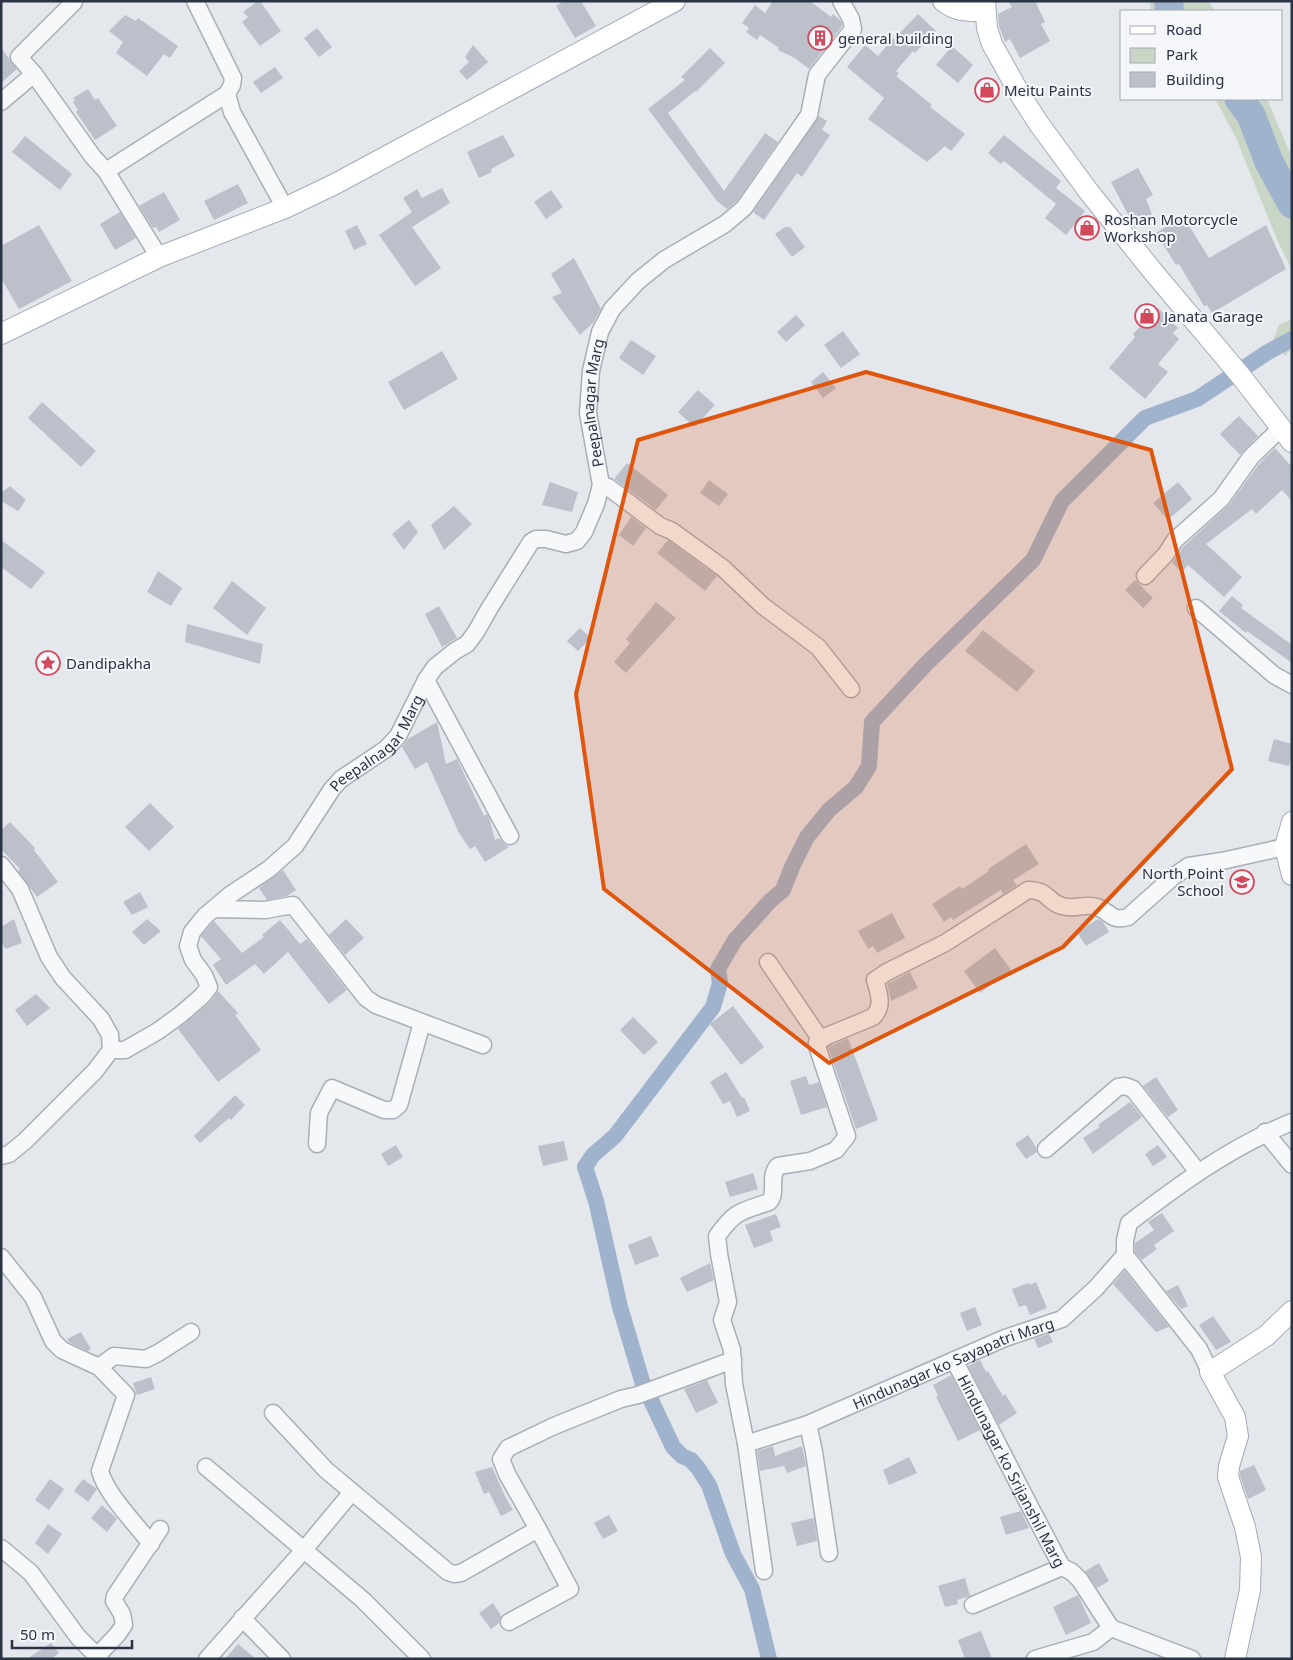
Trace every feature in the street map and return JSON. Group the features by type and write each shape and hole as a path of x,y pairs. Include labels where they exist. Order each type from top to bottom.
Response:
{"main road":[{"path":"1,334 159,258 285,208 335,184 675,1"},
{"path":"942,1 952,8 960,10 985,6 987,28 992,44 1022,96 1061,156 1240,375 1286,435"},
{"path":"1292,822 1285,847 1292,874"},
{"path":"1235,1659 1250,1590 1250,1557 1245,1527 1228,1477 1229,1466 1238,1436 1235,1417 1210,1372 1266,1336 1292,1311"}],"street":[{"path":"195,1 204,23 233,78 227,94 232,112 285,208"},
{"name":"Peepalnagar Marg","path":"111,1050 124,1050 158,1031 202,996 209,987 204,975 193,960 188,946 192,932 230,895 269,869 295,846 332,789 342,779 386,749 398,736 426,680 436,667 455,651 467,644 531,542 536,539 546,539 566,544 577,541 584,532 601,485 588,413 591,371 600,332 612,309 638,281 664,260 725,224 744,208 809,115 817,75 853,29 851,20 841,1"},
{"path":"74,2 20,57 106,171 159,258"},
{"path":"1,102 34,74"},
{"path":"106,171 227,94"},
{"path":"1145,576 1166,554 1175,540 1221,499 1251,457 1286,435"},
{"path":"601,485 608,487 660,526 672,531 723,568 763,606 818,647 851,689"},
{"path":"1196,608 1274,675 1292,685"},
{"path":"426,680 510,836"},
{"path":"764,1571 746,1444 734,1384 733,1360 722,1320 728,1302 718,1236 730,1218 737,1212 769,1202 774,1194 775,1168 810,1161 836,1150 847,1136 817,1043 873,1017 880,1006 875,980 945,943 1028,890 1037,890 1044,893 1061,906 1073,908 1090,905 1099,908 1113,918 1121,919 1128,917 1174,876 1189,866 1222,861 1285,847"},
{"path":"1,865 20,889 49,958 63,978 101,1019 110,1035 111,1050 95,1071 24,1142 9,1154 1,1156"},
{"path":"214,909 265,910 293,905 366,998 376,1005 483,1045"},
{"path":"768,962 821,1040"},
{"path":"317,1144 319,1113 332,1088 384,1110 393,1110 399,1105 422,1022"},
{"path":"1046,1150 1118,1087 1125,1086 1133,1089 1198,1172"},
{"path":"1210,1372 1199,1349 1125,1255 1125,1240 1129,1223 1198,1172 1265,1132 1292,1122"},
{"path":"1265,1132 1292,1165"},
{"name":"Hindunagar ko Sayapatri Marg","path":"746,1444 808,1424 1005,1338 1062,1319 1096,1288 1125,1255"},
{"path":"1,1257 33,1297 52,1341 62,1350 99,1367 126,1395 100,1471 108,1490 151,1544"},
{"path":"99,1367 114,1356 146,1359 191,1332"},
{"path":"509,1622 570,1589 507,1474 502,1459 508,1448 554,1426 613,1402 656,1389 733,1360"},
{"name":"Hindunagar ko Srijanshil Marg","path":"954,1360 1062,1567 1072,1572 1080,1580 1111,1628"},
{"path":"274,1413 320,1464 448,1572 454,1574 461,1573 538,1529"},
{"path":"808,1424 829,1553"},
{"path":"206,1467 363,1600 422,1659"},
{"path":"207,1659 303,1551 352,1492"},
{"path":"1,1548 31,1573 78,1637 98,1657 124,1624 122,1614 114,1601 115,1596 160,1529"},
{"path":"972,1605 1062,1567"},
{"path":"242,1618 282,1659"},
{"path":"1035,1659 1093,1642 1111,1628 1192,1659"}],"highlighted area":[{"path":"866,372 1151,450 1232,769 1063,947 829,1063 604,889 576,694 638,440"}],"green space":[{"path":"1150,1 1208,1 1214,10 1151,10"},
{"path":"1216,100 1267,100 1292,158 1292,270 1278,242 1236,138"},
{"path":"1292,319 1292,348 1285,356 1274,338 1279,325"}],"building":[{"path":"260,1 281,31 260,46 242,22 248,17 243,12"},
{"path":"564,1 581,1 596,26 575,38 556,6"},
{"path":"773,1 810,1 831,17 833,14 842,22 842,26 809,69 795,58 778,50 779,48 760,35 757,40 746,32 749,28 742,23 755,5 765,13"},
{"path":"1008,1 1035,1 1045,22 1041,24 1050,41 1020,58 1010,39 1005,42 999,26 998,14 1012,7"},
{"path":"918,14 936,31 915,53 913,51 896,71 899,73 896,76 932,105 930,107 965,134 951,151 945,146 927,162 868,119 884,98 847,67 865,45 878,56 893,38"},
{"path":"125,15 136,21 138,18 178,46 170,58 164,54 147,76 116,53 123,42 109,31"},
{"path":"317,28 332,47 319,57 304,38"},
{"path":"473,45 488,62 467,80 459,71 469,62 465,57"},
{"path":"952,46 973,65 958,83 936,65"},
{"path":"1,48 17,69 1,83"},
{"path":"710,48 725,63 696,92 668,113 724,191 765,133 778,142 737,201 727,209 717,201 648,109 685,80 681,77"},
{"path":"275,67 283,78 261,93 253,82"},
{"path":"88,89 95,100 98,98 117,126 95,140 76,112 78,110 73,102 75,100 73,98"},
{"path":"819,116 827,121 822,130 830,135 802,177 797,173 764,220 753,212"},
{"path":"503,135 515,156 491,169 492,172 479,178 467,152"},
{"path":"1004,135 1061,181 1056,188 1085,211 1066,235 1045,218 1056,204 1004,161 1001,164 988,153"},
{"path":"25,136 72,174 60,190 12,152"},
{"path":"1138,168 1153,195 1146,199 1154,220 1135,228 1111,182"},
{"path":"238,184 248,203 214,220 204,201"},
{"path":"442,188 450,203 412,227 441,268 415,286 379,235 412,212 403,198 417,189 422,198"},
{"path":"551,190 563,207 546,219 534,202"},
{"path":"164,192 180,220 159,232 156,227 153,228 139,206"},
{"path":"120,212 136,238 115,250 100,224"},
{"path":"1183,216 1209,258 1266,225 1286,269 1212,313 1207,305 1204,306 1179,264 1176,265 1156,233"},
{"path":"39,225 72,281 19,309 1,278 1,246"},
{"path":"357,225 367,244 354,250 345,231"},
{"path":"785,227 790,227 805,247 792,257 775,234"},
{"path":"574,258 601,309 593,323 580,335 552,297 562,293 551,274"},
{"path":"1158,308 1178,328 1173,333 1179,339 1158,364 1168,372 1145,399 1109,368 1135,337 1133,334"},
{"path":"796,315 805,325 786,342 777,332"},
{"path":"843,331 860,354 841,368 824,345"},
{"path":"631,340 656,356 643,375 619,358"},
{"path":"442,351 458,379 404,410 388,382"},
{"path":"823,372 836,388 823,398 811,382"},
{"path":"698,390 715,405 694,427 678,412"},
{"path":"42,402 96,451 81,467 28,418"},
{"path":"1239,416 1258,436 1240,455 1220,434"},
{"path":"1275,448 1292,467 1292,501 1282,490 1256,514 1252,509 1206,544 1242,577 1224,597 1188,565 1182,572 1172,563 1183,547 1229,505 1259,464"},
{"path":"627,463 668,495 656,510 614,479"},
{"path":"709,480 728,494 719,506 700,493"},
{"path":"550,482 578,492 572,512 542,505"},
{"path":"1178,482 1192,499 1168,520 1153,503"},
{"path":"10,486 26,500 18,511 1,501 1,493"},
{"path":"454,506 472,524 444,550 431,525"},
{"path":"631,517 646,528 633,546 619,535"},
{"path":"409,520 418,532 404,550 392,534"},
{"path":"1,540 45,572 31,589 1,567"},
{"path":"668,540 717,576 705,591 657,553"},
{"path":"158,571 182,588 171,606 147,592"},
{"path":"1135,580 1153,598 1143,608 1125,590"},
{"path":"232,581 266,608 247,635 213,608"},
{"path":"1232,596 1243,605 1241,608 1292,645 1292,663 1247,631 1246,633 1219,611"},
{"path":"656,602 676,618 626,673 614,662 630,643 626,639"},
{"path":"439,606 457,638 442,647 425,614"},
{"path":"187,624 263,644 260,664 185,642"},
{"path":"580,628 591,638 578,651 567,641"},
{"path":"983,630 1035,671 1017,692 965,651"},
{"path":"437,722 446,764 457,759 484,816 487,814 489,817 495,840 499,838 509,847 485,862 475,846 470,849 459,833 427,762 415,769 402,747 408,739"},
{"path":"1274,739 1292,744 1292,756 1289,766 1268,761"},
{"path":"150,803 174,827 149,851 125,827"},
{"path":"10,822 35,848 34,850 58,882 37,897 18,871 20,869 1,849 1,830"},
{"path":"1026,844 1039,864 1013,880 1017,885 1003,894 1001,890 953,920 951,917 944,922 932,904 960,886 962,889"},
{"path":"283,870 296,890 287,896 267,900 259,888"},
{"path":"140,892 148,907 132,915 123,902"},
{"path":"892,913 905,938 877,953 873,946 868,949 858,931"},
{"path":"14,919 22,943 5,949 1,940 1,927"},
{"path":"147,919 161,931 144,945 132,932"},
{"path":"346,919 364,938 345,955 329,935"},
{"path":"1098,919 1103,922 1109,932 1086,946 1077,932"},
{"path":"280,920 300,944 307,939 347,990 329,1004 288,952 264,974 255,964 226,985 213,965 221,959 201,936 214,921 242,953 264,937 262,935"},
{"path":"995,948 1011,970 980,993 964,971"},
{"path":"910,972 918,988 891,1001 887,984"},
{"path":"218,991 238,1013 235,1015 261,1050 218,1082 178,1029 209,1003"},
{"path":"36,994 50,1008 27,1026 15,1010"},
{"path":"733,1006 764,1047 741,1065 710,1024"},
{"path":"633,1017 658,1042 644,1055 620,1030"},
{"path":"848,1038 878,1120 856,1129 828,1047"},
{"path":"726,1072 742,1098 744,1097 750,1111 737,1117 730,1101 723,1104 710,1082"},
{"path":"806,1076 809,1085 819,1082 827,1107 801,1115 790,1081"},
{"path":"1156,1077 1178,1110 1168,1117 1143,1086"},
{"path":"235,1095 245,1105 231,1120 229,1118 200,1143 194,1136"},
{"path":"1130,1102 1142,1117 1093,1154 1083,1138 1100,1127 1098,1125"},
{"path":"1028,1135 1037,1152 1026,1159 1015,1144"},
{"path":"564,1141 568,1160 543,1166 538,1146"},
{"path":"396,1145 403,1157 388,1166 381,1154"},
{"path":"1158,1145 1167,1157 1153,1166 1145,1154"},
{"path":"753,1173 758,1189 730,1197 725,1182"},
{"path":"1162,1213 1174,1231 1154,1245 1157,1249 1142,1260 1135,1252 1135,1243 1154,1230 1148,1222"},
{"path":"776,1214 781,1227 770,1231 773,1241 754,1248 745,1225"},
{"path":"651,1236 659,1256 635,1265 628,1245"},
{"path":"710,1263 714,1280 687,1292 680,1278"},
{"path":"1124,1271 1169,1327 1156,1332 1113,1284"},
{"path":"1036,1282 1047,1308 1030,1315 1026,1305 1019,1307 1012,1289"},
{"path":"1178,1285 1188,1306 1181,1309 1166,1291"},
{"path":"975,1307 982,1325 967,1331 960,1313"},
{"path":"1213,1316 1231,1342 1216,1350 1199,1325"},
{"path":"81,1332 91,1349 88,1351 69,1342 67,1339"},
{"path":"1049,1334 1053,1342 1038,1348 1034,1339"},
{"path":"980,1360 986,1372 988,1371 1003,1396 1005,1394 1017,1413 999,1425 968,1366"},
{"path":"951,1375 980,1430 958,1441 936,1397 938,1396 933,1385"},
{"path":"151,1377 155,1389 137,1395 133,1383"},
{"path":"707,1380 718,1403 696,1413 684,1389"},
{"path":"773,1446 775,1456 802,1446 806,1466 787,1473 784,1466 760,1471 757,1451"},
{"path":"909,1457 917,1473 889,1485 883,1470"},
{"path":"1254,1465 1266,1490 1248,1499 1240,1471"},
{"path":"492,1467 513,1510 501,1516 489,1492 484,1494 475,1472"},
{"path":"50,1479 64,1489 49,1510 35,1500"},
{"path":"83,1479 97,1489 88,1502 74,1491"},
{"path":"102,1505 117,1519 107,1532 91,1518"},
{"path":"1021,1511 1029,1528 1006,1535 1000,1517"},
{"path":"609,1515 618,1531 603,1539 594,1523"},
{"path":"814,1518 817,1541 797,1546 791,1523"},
{"path":"48,1524 62,1534 48,1554 35,1543"},
{"path":"1099,1563 1109,1581 1097,1588 1085,1571"},
{"path":"965,1578 970,1596 957,1600 958,1604 945,1607 938,1586"},
{"path":"1078,1595 1091,1623 1066,1635 1053,1607"},
{"path":"493,1603 501,1616 499,1623 491,1629 479,1613"},
{"path":"981,1631 992,1659 965,1659 958,1640"},
{"path":"51,1643 59,1653 51,1659 27,1659"},
{"path":"238,1644 256,1659 225,1659"}],"waterway":[{"path":"1169,1 1169,10"},
{"path":"1240,100 1251,115 1269,162 1292,204"},
{"path":"769,1659 752,1589 733,1554 709,1485 691,1460 682,1456 673,1447 642,1381 620,1307 596,1201 585,1167 593,1155 615,1136 713,1007 720,983 718,969 735,940 770,901 783,890 807,837 829,810 856,787 869,766 872,722 925,665 1033,560 1062,501 1145,418 1197,399 1268,352 1292,339"}],"place":[{"name":"general building","path":"820,38"},
{"name":"Meitu Paints","path":"987,90"},
{"name":"Roshan Motorcycle Workshop","path":"1087,228"},
{"name":"Janata Garage","path":"1147,316"},
{"name":"Dandipakha","path":"48,663"},
{"name":"North Point School","path":"1242,882"}]}
